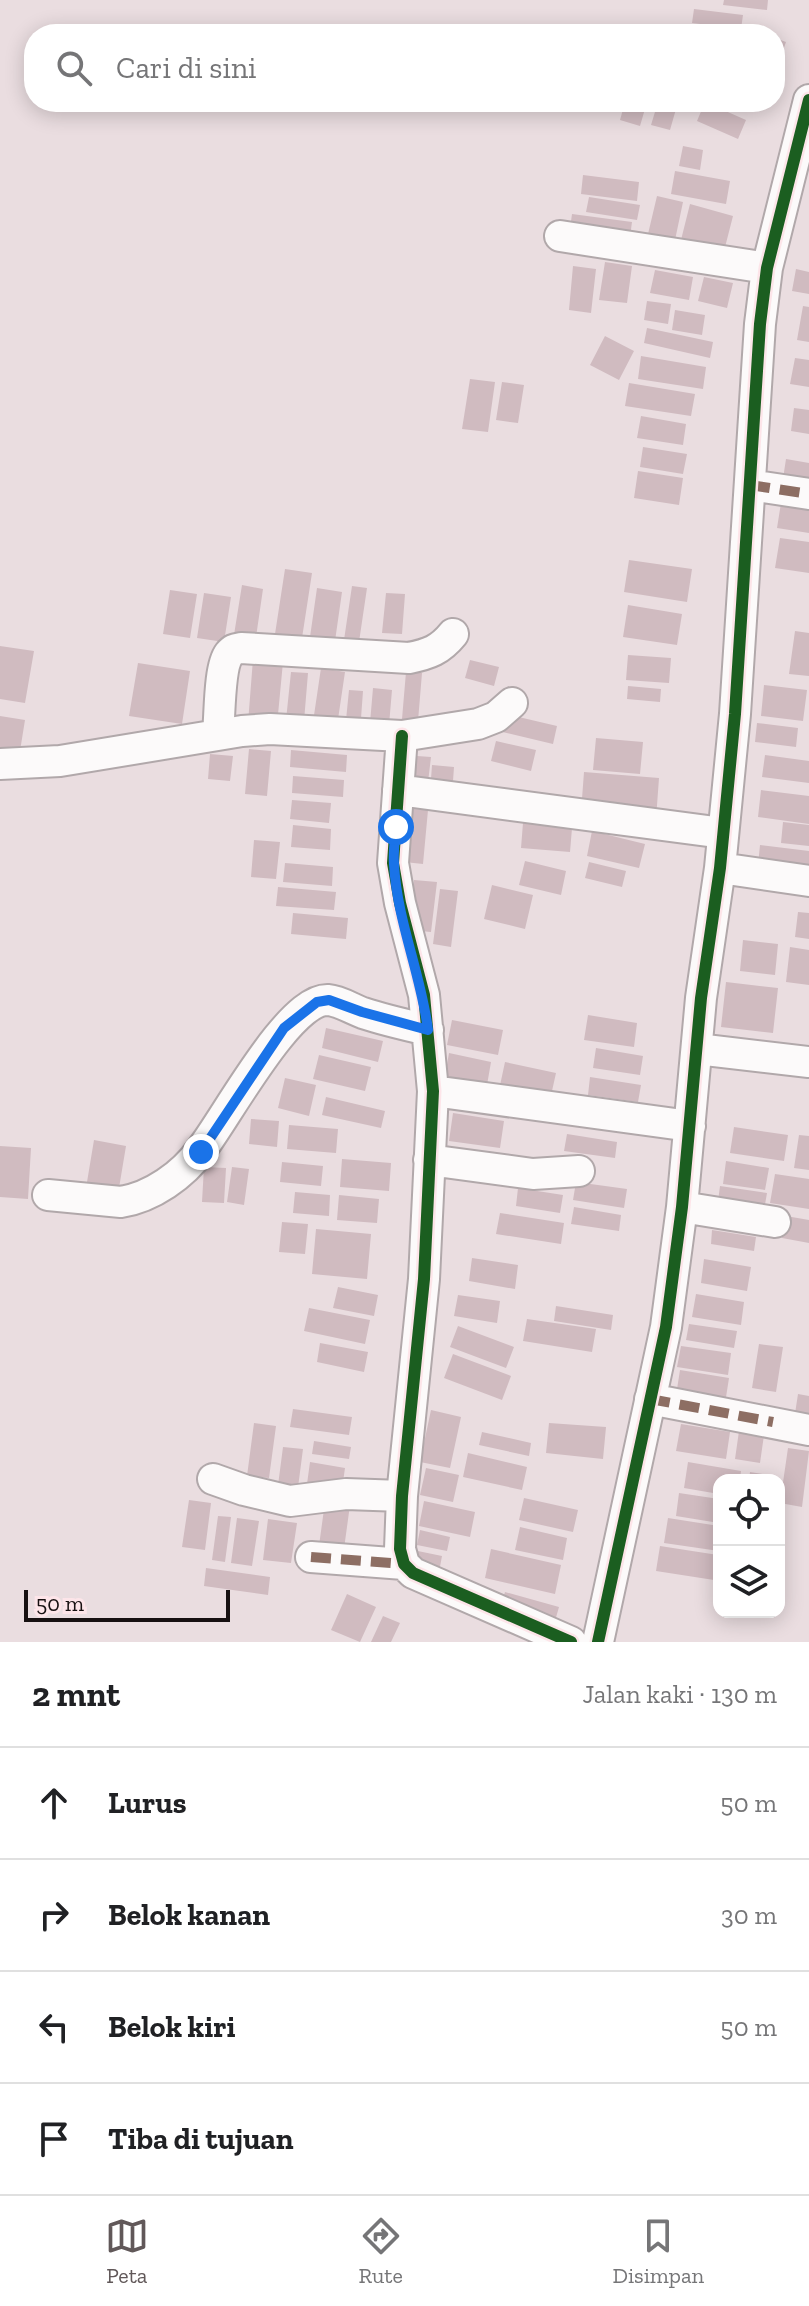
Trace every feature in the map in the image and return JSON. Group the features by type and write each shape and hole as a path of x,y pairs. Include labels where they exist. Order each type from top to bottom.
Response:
{"street":[{"path":"598,1642 666,1327 682,1207 700,1007 720,868 736,698 760,324 767,268 808,117"},
{"path":"560,236 767,268"},
{"path":"750,485 809,494"},
{"path":"218,733 227,656 233,650 409,658 430,654 453,634"},
{"path":"0,764 60,761 218,733 270,729 402,736 478,724 496,717 512,703"},
{"path":"402,736 393,863 424,995 433,1091 424,1279 402,1496 400,1549 404,1564 413,1573 571,1642"},
{"path":"398,790 723,833"},
{"path":"720,868 809,881"},
{"path":"48,1195 121,1202 161,1186 181,1172 201,1152 284,1028 317,1002 329,1000 428,1030"},
{"path":"697,1049 809,1062"},
{"path":"433,1091 690,1126"},
{"path":"429,1160 533,1174 579,1171"},
{"path":"682,1207 775,1222"},
{"path":"650,1399 809,1430"},
{"path":"213,1479 290,1501 346,1494 402,1496"},
{"path":"311,1557 404,1564"}],"building":[{"path":"724,0 768,0 767,10 723,5"},
{"path":"694,9 743,15 742,24 692,23"},
{"path":"622,112 644,112 640,126 620,120"},
{"path":"655,112 675,112 670,130 651,125"},
{"path":"701,112 728,112 746,120 738,139 697,121"},
{"path":"683,146 703,150 700,170 679,166"},
{"path":"675,171 730,181 726,204 671,194"},
{"path":"583,175 639,182 637,201 581,194"},
{"path":"657,196 683,202 675,240 648,234"},
{"path":"589,197 640,205 637,220 586,212"},
{"path":"690,204 733,216 723,255 680,244"},
{"path":"572,214 632,222 629,244 569,236"},
{"path":"605,262 632,266 627,303 599,300"},
{"path":"573,266 596,269 591,313 569,310"},
{"path":"796,269 809,272 809,294 792,291"},
{"path":"655,270 693,277 689,300 650,293"},
{"path":"704,277 733,283 727,308 698,301"},
{"path":"647,301 671,304 668,324 644,320"},
{"path":"803,306 809,307 809,342 797,340"},
{"path":"675,310 705,315 702,335 672,330"},
{"path":"647,328 713,342 710,358 644,343"},
{"path":"605,336 634,351 619,380 590,365"},
{"path":"641,356 706,367 703,389 638,379"},
{"path":"795,358 809,360 809,387 790,384"},
{"path":"470,379 495,382 488,432 462,429"},
{"path":"502,382 524,385 518,423 496,420"},
{"path":"629,383 695,394 691,416 625,406"},
{"path":"794,408 809,410 809,434 791,431"},
{"path":"641,416 686,424 683,445 637,438"},
{"path":"643,447 687,454 683,474 640,467"},
{"path":"786,459 809,463 809,489 782,485"},
{"path":"638,471 683,478 679,505 634,498"},
{"path":"781,503 809,508 809,533 777,528"},
{"path":"780,538 809,542 809,573 775,568"},
{"path":"629,560 692,569 687,602 624,592"},
{"path":"285,569 312,573 302,638 275,634"},
{"path":"242,585 263,589 255,644 233,641"},
{"path":"352,586 367,588 359,642 344,640"},
{"path":"317,588 342,592 335,641 310,637"},
{"path":"170,590 197,594 190,638 163,634"},
{"path":"204,593 231,597 224,642 197,638"},
{"path":"386,593 405,594 402,634 382,633"},
{"path":"628,605 682,614 677,645 623,637"},
{"path":"795,631 809,633 809,676 789,674"},
{"path":"0,646 34,651 25,703 0,699"},
{"path":"628,655 671,658 669,683 626,680"},
{"path":"253,659 283,662 277,725 248,723"},
{"path":"470,660 499,667 494,686 465,678"},
{"path":"138,663 190,671 182,724 129,716"},
{"path":"321,668 345,672 337,726 313,722"},
{"path":"291,672 308,673 304,721 286,720"},
{"path":"406,672 422,673 418,721 402,719"},
{"path":"764,685 807,690 803,721 761,716"},
{"path":"628,686 661,689 660,702 627,699"},
{"path":"373,688 392,690 389,725 370,723"},
{"path":"349,690 363,691 360,732 345,730"},
{"path":"502,713 557,726 553,744 498,731"},
{"path":"0,716 25,720 20,751 0,747"},
{"path":"757,723 798,728 796,747 755,742"},
{"path":"596,738 643,742 640,774 593,770"},
{"path":"496,741 536,750 531,771 491,761"},
{"path":"249,749 271,751 267,796 245,794"},
{"path":"291,750 347,755 346,772 290,767"},
{"path":"210,754 233,756 230,781 208,779"},
{"path":"403,755 431,757 427,791 400,789"},
{"path":"765,755 809,761 809,783 762,777"},
{"path":"432,765 454,767 452,795 430,793"},
{"path":"584,772 659,778 656,819 581,812"},
{"path":"293,776 344,780 343,797 292,793"},
{"path":"761,790 809,796 809,824 758,817"},
{"path":"292,800 331,803 329,823 290,819"},
{"path":"400,808 428,810 423,864 395,861"},
{"path":"783,822 809,825 809,846 781,843"},
{"path":"523,823 572,828 570,852 521,848"},
{"path":"293,825 331,829 330,850 291,847"},
{"path":"592,831 645,844 639,868 587,856"},
{"path":"254,840 280,842 276,879 251,877"},
{"path":"760,845 809,851 809,872 758,865"},
{"path":"525,861 566,871 561,895 519,885"},
{"path":"589,862 626,871 622,887 585,878"},
{"path":"285,863 333,867 332,886 283,882"},
{"path":"414,880 437,882 431,932 409,930"},
{"path":"492,885 533,895 525,929 484,919"},
{"path":"278,887 336,892 334,910 276,906"},
{"path":"440,889 458,891 451,947 433,944"},
{"path":"798,912 809,913 809,939 795,937"},
{"path":"293,913 348,918 346,939 291,934"},
{"path":"743,940 778,944 775,975 740,971"},
{"path":"790,947 809,950 809,985 786,982"},
{"path":"726,982 778,988 773,1033 721,1027"},
{"path":"588,1015 637,1023 634,1047 584,1040"},
{"path":"452,1020 503,1030 498,1055 447,1045"},
{"path":"326,1028 383,1041 378,1062 322,1048"},
{"path":"596,1048 643,1056 640,1075 593,1068"},
{"path":"449,1053 491,1062 487,1085 445,1076"},
{"path":"319,1055 371,1067 365,1091 313,1079"},
{"path":"505,1062 556,1073 550,1100 499,1090"},
{"path":"590,1077 641,1085 638,1102 588,1095"},
{"path":"285,1078 316,1085 309,1116 278,1108"},
{"path":"326,1097 385,1111 381,1128 322,1115"},
{"path":"453,1113 504,1121 500,1148 449,1141"},
{"path":"251,1119 279,1121 277,1147 249,1144"},
{"path":"289,1125 338,1129 336,1153 287,1149"},
{"path":"734,1127 788,1135 784,1161 730,1153"},
{"path":"567,1134 617,1142 615,1158 564,1151"},
{"path":"799,1135 809,1136 809,1170 794,1168"},
{"path":"94,1140 126,1146 117,1200 85,1194"},
{"path":"0,1146 31,1148 28,1199 0,1197"},
{"path":"342,1159 391,1163 389,1191 340,1187"},
{"path":"726,1161 769,1168 765,1190 723,1184"},
{"path":"282,1162 323,1166 321,1186 280,1182"},
{"path":"204,1167 226,1168 224,1203 202,1202"},
{"path":"232,1167 249,1169 244,1205 227,1202"},
{"path":"775,1174 809,1179 809,1209 770,1203"},
{"path":"576,1182 627,1189 624,1208 573,1200"},
{"path":"720,1186 767,1193 763,1216 717,1209"},
{"path":"518,1188 563,1195 560,1213 516,1206"},
{"path":"295,1192 330,1195 329,1216 293,1213"},
{"path":"339,1195 379,1199 377,1223 337,1220"},
{"path":"574,1207 621,1215 619,1231 571,1224"},
{"path":"500,1213 564,1223 561,1244 496,1234"},
{"path":"786,1216 809,1220 809,1243 782,1238"},
{"path":"282,1222 308,1224 305,1254 279,1252"},
{"path":"316,1229 371,1234 367,1279 312,1274"},
{"path":"712,1230 756,1237 754,1251 711,1244"},
{"path":"472,1258 518,1265 515,1289 469,1281"},
{"path":"704,1259 751,1267 747,1291 701,1283"},
{"path":"338,1287 378,1295 374,1316 333,1308"},
{"path":"696,1294 744,1302 741,1325 692,1317"},
{"path":"458,1295 500,1301 497,1323 454,1316"},
{"path":"556,1306 613,1315 611,1330 554,1321"},
{"path":"309,1308 370,1320 365,1344 304,1331"},
{"path":"527,1319 596,1329 592,1352 523,1341"},
{"path":"689,1324 737,1331 734,1348 686,1340"},
{"path":"458,1326 514,1347 506,1368 450,1347"},
{"path":"320,1343 368,1352 364,1372 317,1362"},
{"path":"759,1344 783,1347 776,1392 752,1388"},
{"path":"681,1346 731,1353 728,1375 677,1367"},
{"path":"453,1354 511,1376 502,1400 444,1378"},
{"path":"680,1370 729,1378 724,1410 675,1402"},
{"path":"798,1394 809,1396 809,1422 794,1420"},
{"path":"293,1409 352,1417 349,1435 290,1427"},
{"path":"431,1410 461,1417 450,1468 420,1462"},
{"path":"254,1423 276,1426 269,1478 247,1476"},
{"path":"549,1423 606,1427 603,1459 546,1453"},
{"path":"681,1424 730,1432 726,1459 676,1451"},
{"path":"739,1431 764,1435 760,1463 735,1459"},
{"path":"482,1432 531,1443 529,1456 479,1445"},
{"path":"314,1441 351,1447 349,1459 312,1454"},
{"path":"283,1447 303,1449 297,1495 277,1493"},
{"path":"788,1448 809,1451 802,1507 785,1504"},
{"path":"468,1453 527,1467 522,1490 463,1477"},
{"path":"310,1462 345,1468 342,1489 307,1484"},
{"path":"688,1462 741,1471 741,1474 713,1474 713,1493 684,1488"},
{"path":"426,1468 459,1475 453,1502 420,1495"},
{"path":"679,1493 713,1498 713,1522 676,1516"},
{"path":"524,1498 578,1510 573,1532 519,1520"},
{"path":"189,1500 211,1503 205,1550 182,1547"},
{"path":"424,1501 475,1512 470,1537 419,1526"},
{"path":"325,1502 350,1505 343,1556 318,1553"},
{"path":"218,1516 231,1517 225,1562 212,1560"},
{"path":"237,1518 259,1521 252,1566 231,1563"},
{"path":"668,1518 713,1525 713,1550 664,1543"},
{"path":"268,1519 297,1523 291,1563 263,1560"},
{"path":"520,1527 567,1538 563,1560 515,1550"},
{"path":"420,1530 450,1537 447,1551 417,1545"},
{"path":"660,1546 713,1554 713,1580 656,1571"},
{"path":"491,1549 561,1565 555,1594 485,1578"},
{"path":"413,1550 442,1556 439,1572 410,1565"},
{"path":"206,1568 270,1577 268,1595 204,1586"},
{"path":"505,1592 559,1607 555,1621 501,1605"},
{"path":"347,1594 376,1607 360,1642 331,1630"},
{"path":"383,1616 400,1623 391,1642 371,1642"}],"marked path":[{"path":"750,485 809,494"},
{"path":"650,1399 773,1422"},
{"path":"311,1557 404,1564"}],"cycle path":[{"path":"598,1642 666,1327 682,1207 701,998 720,868 735,714 760,324 767,268 809,100"},
{"path":"402,736 393,863 424,995 433,1091 424,1279 402,1496 400,1549 404,1564 413,1573 571,1642"}],"route":[{"path":"201,1152 284,1028 317,1002 329,1000 428,1030 424,995 393,863 396,827"}]}
